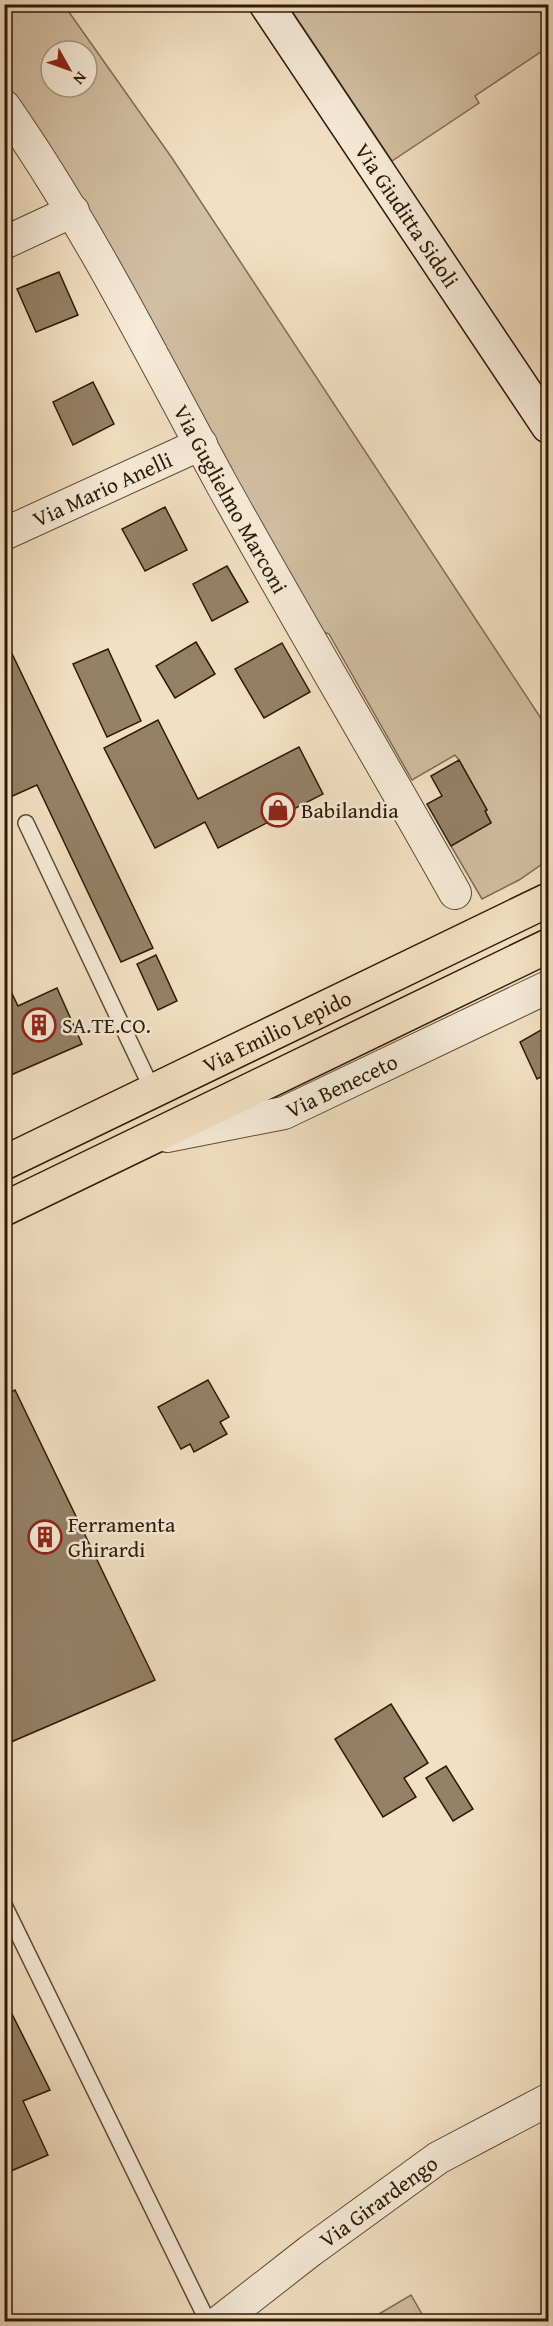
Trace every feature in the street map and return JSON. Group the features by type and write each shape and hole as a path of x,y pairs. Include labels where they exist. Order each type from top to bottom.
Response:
{"main road":[{"name":"Via Emilio Lepido","path":"4,1163 549,900"},
{"name":"Via Emilio Lepido","path":"4,1209 549,946"}],"street":[{"name":"Via Giuditta Sidoli","path":"266,4 549,426"},
{"name":"Via Guglielmo Marconi","path":"4,106 73,211 201,444 455,893"},
{"path":"4,243 73,211"},
{"name":"Via Mario Anelli","path":"4,534 201,444"},
{"name":"Via Beneceto","path":"124,1151 179,1133 271,1117 290,1111 549,987"},
{"name":"Via Girardengo","path":"219,2322 438,2158 549,2100"}],"lane":[{"path":"26,823 153,1091"},
{"path":"4,1905 208,2322"}],"shaded area":[{"path":"4,5 64,5 88,39 39,39 39,99 99,99 99,55 172,158 548,729 548,860 519,880 482,899 451,846 491,822 485,811 487,810 459,760 455,755 412,780 329,634 320,630 67,178 5,86"},
{"path":"288,5 548,5 548,47 475,96 479,103 392,161"},
{"path":"411,2295 426,2321 367,2321"}],"building":[{"path":"59,272 78,315 36,332 17,289"},
{"path":"93,382 114,424 73,445 53,402"},
{"path":"165,507 187,550 145,571 122,529"},
{"path":"227,566 248,602 212,621 193,584"},
{"path":"4,637 153,948 121,962 37,785 8,798 4,790"},
{"path":"196,642 215,674 175,698 156,666"},
{"path":"282,643 310,692 264,718 235,669"},
{"path":"108,649 141,721 107,737 73,664"},
{"path":"158,720 198,799 299,747 323,794 218,848 205,822 155,848 104,748"},
{"path":"459,760 487,810 485,811 491,823 451,846 427,804 442,796 431,776"},
{"path":"156,955 177,1001 158,1010 137,964"},
{"name":"SA.TE.CO.","path":"4,977 18,1006 57,988 82,1044 4,1078"},
{"path":"548,1026 548,1073 537,1079 520,1042"},
{"path":"208,1380 229,1417 220,1422 227,1434 194,1452 190,1444 181,1449 158,1407"},
{"name":"Ferramenta Ghirardi","path":"15,1390 155,1680 4,1745 4,1395"},
{"path":"391,1704 428,1763 404,1778 416,1797 383,1817 335,1739"},
{"path":"446,1766 473,1809 453,1821 426,1778"},
{"path":"4,1998 50,2090 23,2101 48,2155 4,2174"}],"place":[{"name":"Babilandia","path":"278,810"},
{"name":"SA.TE.CO.","path":"39,1025"},
{"name":"Ferramenta Ghirardi","path":"45,1537"}]}
